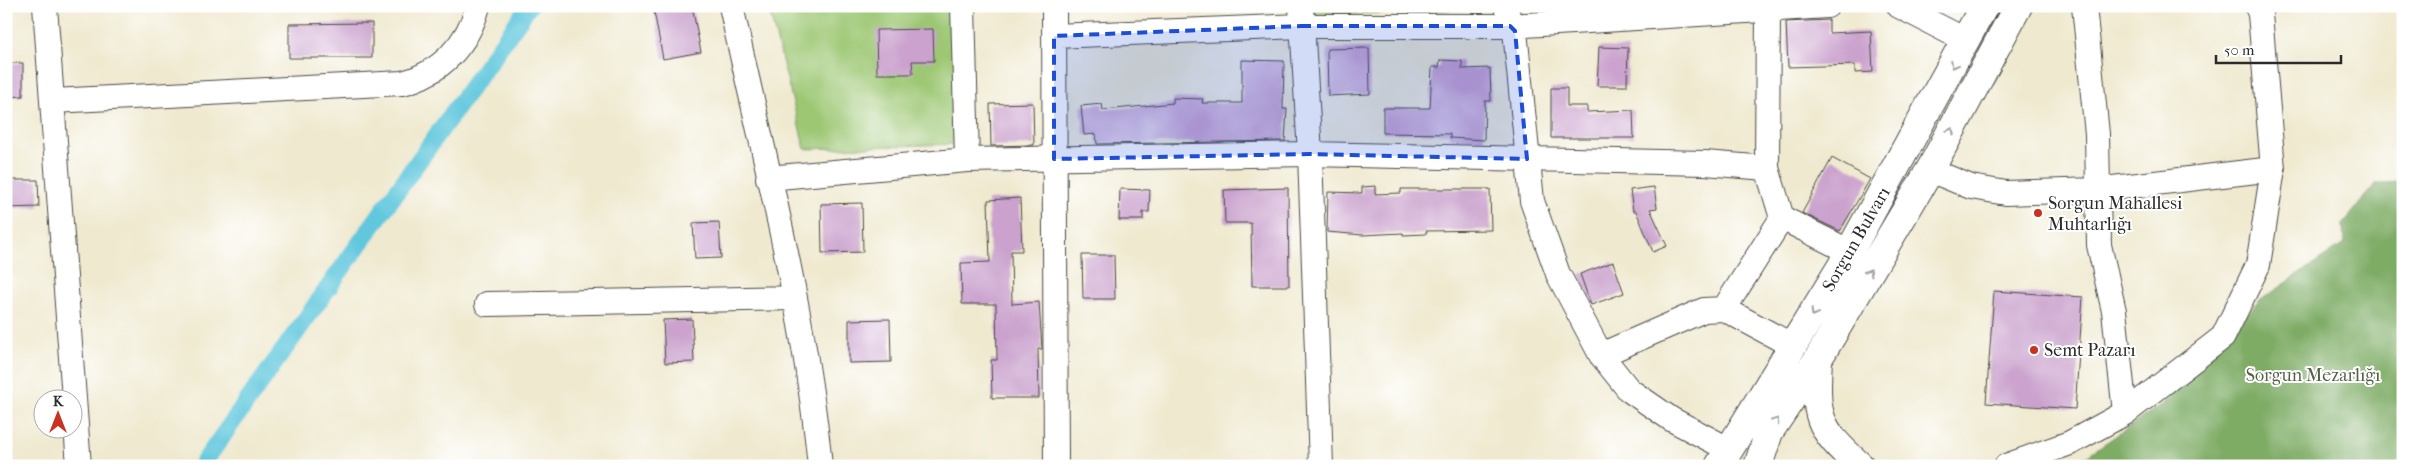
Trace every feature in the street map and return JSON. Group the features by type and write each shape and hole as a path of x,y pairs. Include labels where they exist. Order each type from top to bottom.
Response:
{"main road":[{"name":"Sorgun Bulvarı","path":"1723,457 1850,252 1967,41 1984,6"},
{"name":"Sorgun Bulvarı","path":"1758,466 1768,432 1818,359 1930,170 2018,6"},
{"path":"1818,359 1816,399 1822,424 1835,444 1860,466"}],"street":[{"path":"45,6 79,466"},
{"path":"53,101 402,83 424,76 451,57 471,25 478,6"},
{"path":"731,6 795,298 814,400 820,466"},
{"path":"963,6 967,160"},
{"path":"1054,6 1056,466"},
{"path":"1054,36 1301,16 1508,16 1827,6"},
{"path":"1899,6 1967,41"},
{"path":"2084,6 2098,134 2096,190 2099,245 2114,311 2125,412"},
{"path":"1768,7 1766,168 1782,218 1850,252"},
{"path":"2006,466 2070,443 2125,412 2223,338 2258,265 2273,169 2264,9"},
{"path":"1301,16 1310,154 1321,466"},
{"path":"1508,16 1515,31 1532,201 1558,274 1601,355 1629,390 1723,457"},
{"path":"768,178 967,160 1310,154 1706,163 1766,168"},
{"path":"1930,170 1971,186 2006,193 2096,190 2273,169"},
{"path":"1724,309 1782,218"},
{"path":"487,304 795,298"},
{"path":"1601,355 1704,310 1724,309 1793,346"}],"highlighted area":[{"path":"1301,26 1510,26 1515,31 1527,159 1310,154 1054,159 1054,36"}],"green space":[{"path":"768,6 954,6 960,144 805,149"},
{"path":"1315,6 1491,6 1491,9 1314,15"},
{"name":"Sorgun Mezarlığı","path":"2403,182 2403,466 2072,466 2165,402 2258,302 2344,244 2343,224 2377,183"}],"building":[{"path":"678,6 692,6 701,52 663,59 654,11"},
{"path":"1829,20 1829,33 1871,31 1873,72 1855,73 1855,65 1788,67 1786,22"},
{"path":"372,23 372,58 289,58 289,24"},
{"path":"933,29 934,61 912,61 913,74 877,74 876,30"},
{"path":"1599,47 1628,48 1627,86 1597,86"},
{"path":"1369,48 1370,94 1328,96 1327,49"},
{"path":"1242,60 1284,61 1283,109 1287,109 1285,141 1097,144 1096,134 1084,135 1081,106 1102,104 1103,110 1173,103 1173,98 1203,99 1202,103 1242,103"},
{"path":"1440,60 1462,61 1462,69 1490,68 1491,101 1485,101 1484,140 1450,138 1450,134 1383,133 1383,108 1430,108 1432,67 1439,67"},
{"path":"8,63 23,63 23,96 8,97"},
{"path":"1551,88 1567,88 1567,106 1587,106 1587,112 1633,110 1634,138 1551,138"},
{"path":"1033,103 1034,145 991,146 990,104"},
{"path":"1832,158 1870,179 1840,231 1802,213"},
{"path":"6,180 38,180 39,207 6,208"},
{"path":"1375,186 1375,194 1401,193 1401,189 1490,189 1491,230 1426,231 1426,234 1403,235 1403,233 1363,235 1327,232 1328,192 1362,193 1362,187"},
{"path":"1654,187 1657,208 1650,209 1667,246 1653,252 1636,211 1633,211 1630,190"},
{"path":"1288,188 1289,286 1252,286 1251,223 1225,223 1224,190"},
{"path":"1120,189 1150,190 1149,212 1143,212 1143,220 1119,220"},
{"path":"1020,198 1022,251 1011,251 1012,304 1039,302 1042,349 1038,349 1039,398 992,398 991,360 997,360 996,304 962,304 961,263 990,262 988,200"},
{"path":"862,203 863,252 822,253 821,204"},
{"path":"719,222 721,258 695,259 693,223"},
{"path":"1082,255 1114,255 1115,299 1083,299"},
{"path":"1613,262 1624,293 1591,305 1580,274"},
{"name":"Semt Pazarı","path":"1994,291 2083,297 2075,409 1986,403"},
{"path":"692,319 694,362 665,363 663,320"},
{"path":"890,319 891,362 849,363 849,320"}],"waterway":[{"path":"201,466 529,6"}],"place":[{"name":"Sorgun Mahallesi Muhtarlığı","path":"2038,213"},
{"name":"Semt Pazarı","path":"2034,350"}]}
